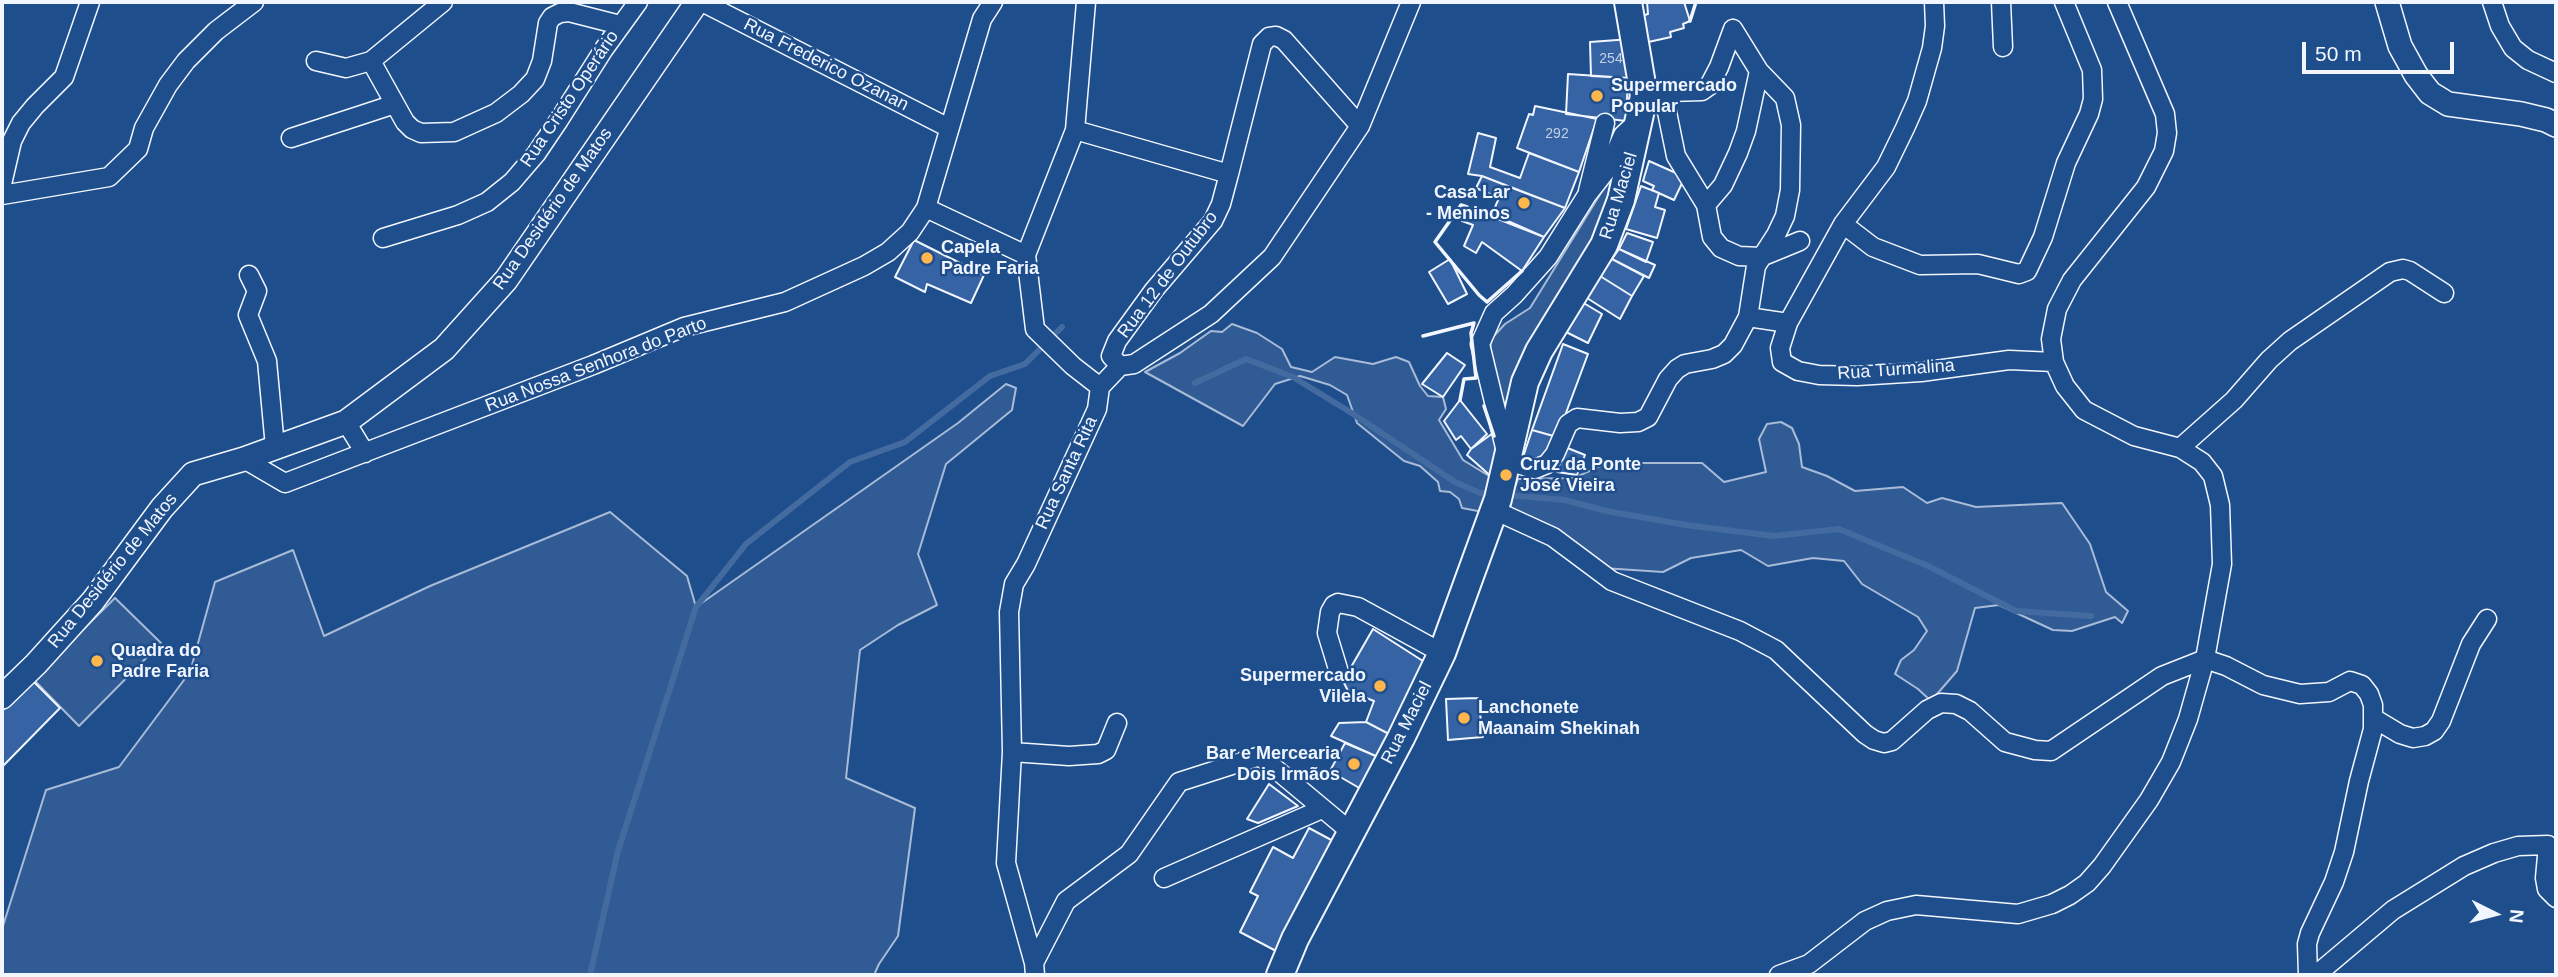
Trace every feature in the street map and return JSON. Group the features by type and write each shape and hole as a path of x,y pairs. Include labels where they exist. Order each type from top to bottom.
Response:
{"main road":[{"name":"Rua Maciel","path":"1280,975 1295,939 1401,738 1442,653 1501,486 1525,382 1539,351 1604,245 1621,200 1649,105 1628,2"}],"street":[{"path":"2,184 12,141 35,106 64,77 90,2"},
{"path":"2,195 108,177 138,149 144,128 168,85 186,61 216,31 254,2"},
{"path":"316,61 346,68 371,61 443,2"},
{"name":"Rua Cristo Operário","path":"383,238 458,215 487,202 512,182 536,154 620,25 638,2"},
{"name":"Rua Desidério de Matos","path":"2,697 93,601 162,508 194,474 346,422 444,349 506,280 697,2"},
{"name":"Rua Frederico Ozanan","path":"702,2 950,128"},
{"name":"Rua Nossa Senhora do Parto","path":"244,459 285,483 593,365 684,327 785,302 864,266 888,252 910,232 926,208 982,19 993,2"},
{"path":"1086,2 1075,130 1026,256 1035,329 1073,366 1100,387"},
{"name":"Rua Santa Rita","path":"1034,969 1006,863 1012,752 1009,612 1014,584 1026,564 1097,409 1100,387 1120,366 1134,365 1211,314 1272,257 1360,126 1411,2"},
{"path":"1748,317 1788,323 1843,224 1886,167 1917,101 1932,48 1934,2"},
{"path":"2001,2 2003,47"},
{"path":"1843,224 1873,247 1890,256 1920,265 1978,264 2019,274 2027,271 2043,237 2066,163 2089,114 2093,99 2092,70 2064,2"},
{"path":"1779,975 1809,964 1866,921 1887,911 1916,905 2018,914 2052,904 2070,895 2102,866 2150,800 2171,762 2188,719 2204,659 2222,564 2220,505 2213,476 2202,462 2180,448 2134,436 2084,410 2065,386 2054,362 2051,339 2057,309 2072,280 2147,187 2158,167 2166,142 2165,114 2117,2"},
{"path":"2387,2 2400,46 2416,75 2430,93 2448,104 2521,114 2556,125"},
{"path":"2492,2 2500,26 2519,54 2556,73"},
{"path":"371,61 412,129 421,133 454,132 496,113 521,94 535,79 542,61 548,23 552,17 569,12 620,25"},
{"path":"1649,105 1669,92 1702,91 1709,86 1733,29 1759,71 1785,98 1793,149 1790,190 1785,216 1753,277 1748,317 1733,345 1724,354 1685,364 1677,369 1668,379 1648,417 1637,422 1620,423 1577,418 1568,424 1555,454 1547,464 1501,486 1553,537 1612,581 1741,631 1776,650 1865,734 1884,743 1892,741 1927,710 1941,704 1956,704 1970,711 2004,742 2051,751 2162,676 2204,659 2226,666 2263,685 2300,694 2321,694 2346,682 2358,682 2369,694 2374,705 2375,719 2344,852 2307,944 2308,975"},
{"path":"1075,130 1229,174 1262,44 1269,37 1276,36 1284,40 1360,126"},
{"path":"1706,205 1723,185 1738,153 1746,131 1759,71"},
{"path":"291,138 395,104"},
{"path":"1649,105 1667,112 1676,156 1706,205 1712,237 1720,248 1739,256 1762,257 1800,241"},
{"name":"Rua Maciel","path":"1501,486 1480,344 1494,313 1548,257 1587,195 1609,167 1623,135 1649,105"},
{"path":"1587,195 1605,123"},
{"name":"Rua 12 de Outubro","path":"1120,366 1111,356 1117,341 1154,290 1213,221 1229,174"},
{"path":"926,208 1026,256"},
{"path":"2180,448 2234,400 2269,360 2290,341 2390,272 2403,269 2410,271 2444,293"},
{"path":"248,275 257,292 248,315 267,361 275,447"},
{"name":"Rua Turmalina","path":"1788,323 1780,348 1782,362 1798,371 1819,375 1857,376 1921,372 2009,360 2054,362"},
{"path":"346,422 365,453"},
{"path":"1338,669 1328,633 1330,612 1338,603 1358,607 1442,653"},
{"path":"2375,719 2400,734 2413,738 2434,731 2441,721 2471,644 2487,619"},
{"path":"1012,752 1069,757 1098,754 1106,750 1117,723"},
{"path":"1034,969 1066,901 1129,854 1179,782 1260,757 1350,832"},
{"path":"1164,878 1322,809"},
{"path":"2316,975 2393,910 2465,866 2518,846 2552,838 2545,878 2547,889 2556,898"}],"shaded area":[{"path":"1617,167 1603,219 1505,447 1486,368 1492,338 1505,324 1530,308"},
{"path":"1232,324 1257,333 1282,349 1291,367 1312,372 1335,357 1373,364 1396,357 1409,362 1420,386 1428,396 1443,397 1446,409 1439,420 1463,460 1494,479 1483,512 1462,508 1459,499 1450,492 1440,491 1438,482 1420,466 1404,461 1357,423 1347,395 1330,385 1300,376 1275,384 1243,426 1145,372 1180,353 1211,331 1222,332"},
{"path":"1006,384 1016,388 1012,410 946,464 918,554 937,605 898,625 860,650 846,778 915,808 898,936 874,975 2,975 2,929 46,790 119,767 190,672 215,582 293,550 324,636 430,586 610,512 687,576 696,607 958,423"},
{"path":"1781,422 1792,428 1799,444 1802,467 1827,476 1855,491 1903,487 1927,503 1942,498 1976,507 2062,503 2090,544 2106,592 2128,611 2122,623 2115,617 2072,631 2053,630 1999,605 1975,608 1957,671 1931,701 1895,674 1901,660 1914,650 1927,631 1918,617 1862,584 1844,561 1813,558 1768,566 1741,550 1691,558 1663,572 1603,568 1543,523 1507,506 1518,479 1574,478 1607,463 1702,463 1724,482 1766,472 1759,439 1767,424"},
{"name":"Quadra do Padre Faria","path":"115,598 161,643 79,726 33,679"}],"building":[{"path":"1647,2 1684,2 1690,21 1683,24 1684,28 1670,32 1671,37 1644,43 1638,17 1648,14"},
{"path":"1631,39 1628,78 1591,76 1590,42"},
{"name":"Supermercado Popular","path":"1568,74 1628,78 1626,121 1566,114"},
{"path":"1535,106 1597,119 1579,172 1517,148 1529,114 1533,115"},
{"path":"1478,133 1496,138 1490,167 1520,178 1529,153 1579,172 1565,208 1482,176 1468,174"},
{"path":"1649,161 1685,177 1674,200 1652,190 1654,186 1643,181"},
{"name":"Casa Lar - Meninos","path":"1482,176 1565,208 1544,237 1492,214 1499,198 1476,188"},
{"path":"1641,186 1659,193 1655,207 1665,210 1657,238 1626,229"},
{"path":"1467,207 1544,237 1522,271 1482,242 1476,253 1464,246 1473,225 1462,221"},
{"path":"1627,233 1653,242 1646,262 1619,249"},
{"name":"Capela Padre Faria","path":"914,240 984,275 971,303 927,284 925,292 895,277"},
{"path":"1619,249 1655,265 1649,278 1612,259"},
{"path":"1450,259 1467,294 1448,304 1429,272"},
{"path":"1612,259 1644,276 1632,296 1600,276"},
{"path":"1600,276 1632,296 1620,319 1587,298"},
{"path":"1582,302 1602,314 1588,343 1566,332"},
{"path":"1563,344 1588,354 1557,437 1532,430"},
{"path":"1447,353 1465,365 1443,397 1422,384"},
{"path":"1460,400 1487,434 1471,449 1461,436 1456,440 1444,421"},
{"path":"1532,430 1557,437 1543,462 1523,457"},
{"path":"1493,433 1498,450 1494,479 1467,455"},
{"path":"1565,447 1585,455 1577,475 1557,472"},
{"name":"Supermercado Vilela","path":"1373,629 1426,663 1389,734 1366,722 1374,701 1348,691 1343,681"},
{"path":"32,680 60,708 2,767 2,711"},
{"name":"Lanchonete Maanaim Shekinah","path":"1478,698 1483,737 1448,740 1446,699"},
{"path":"1366,722 1389,734 1378,757 1331,736 1339,723"},
{"name":"Bar e Mercearia Dois Irmãos","path":"1345,743 1378,757 1361,789 1330,771"},
{"path":"1269,784 1298,806 1258,823 1247,819"},
{"path":"1309,828 1335,842 1278,952 1240,932 1258,896 1250,892 1273,847 1293,858"}],"waterway":[{"path":"590,975 618,851 696,607 746,544 850,462 905,442 990,376 1025,364 1062,327"},
{"path":"1195,383 1246,359 1293,377 1455,482 1480,493 1492,494"},
{"path":"1506,495 1565,500 1606,511 1686,525 1774,536 1839,529 1928,566 2016,611 2091,616"}],"wall":[{"path":"1690,21 1696,2"},
{"path":"1467,207 1461,205 1435,242 1479,295 1487,302 1522,271"},
{"path":"1423,336 1474,323 1471,333 1476,378 1464,379 1460,400"},
{"path":"1484,406 1494,436"}],"place":[{"name":"Supermercado Popular","path":"1597,96"},
{"name":"Casa Lar - Meninos","path":"1524,203"},
{"name":"Capela Padre Faria","path":"927,258"},
{"name":"Cruz da Ponte José Vieira","path":"1506,475"},
{"name":"Quadra do Padre Faria","path":"97,661"},
{"name":"Supermercado Vilela","path":"1380,686"},
{"name":"Lanchonete Maanaim Shekinah","path":"1464,718"},
{"name":"Bar e Mercearia Dois Irmãos","path":"1354,764"}]}
